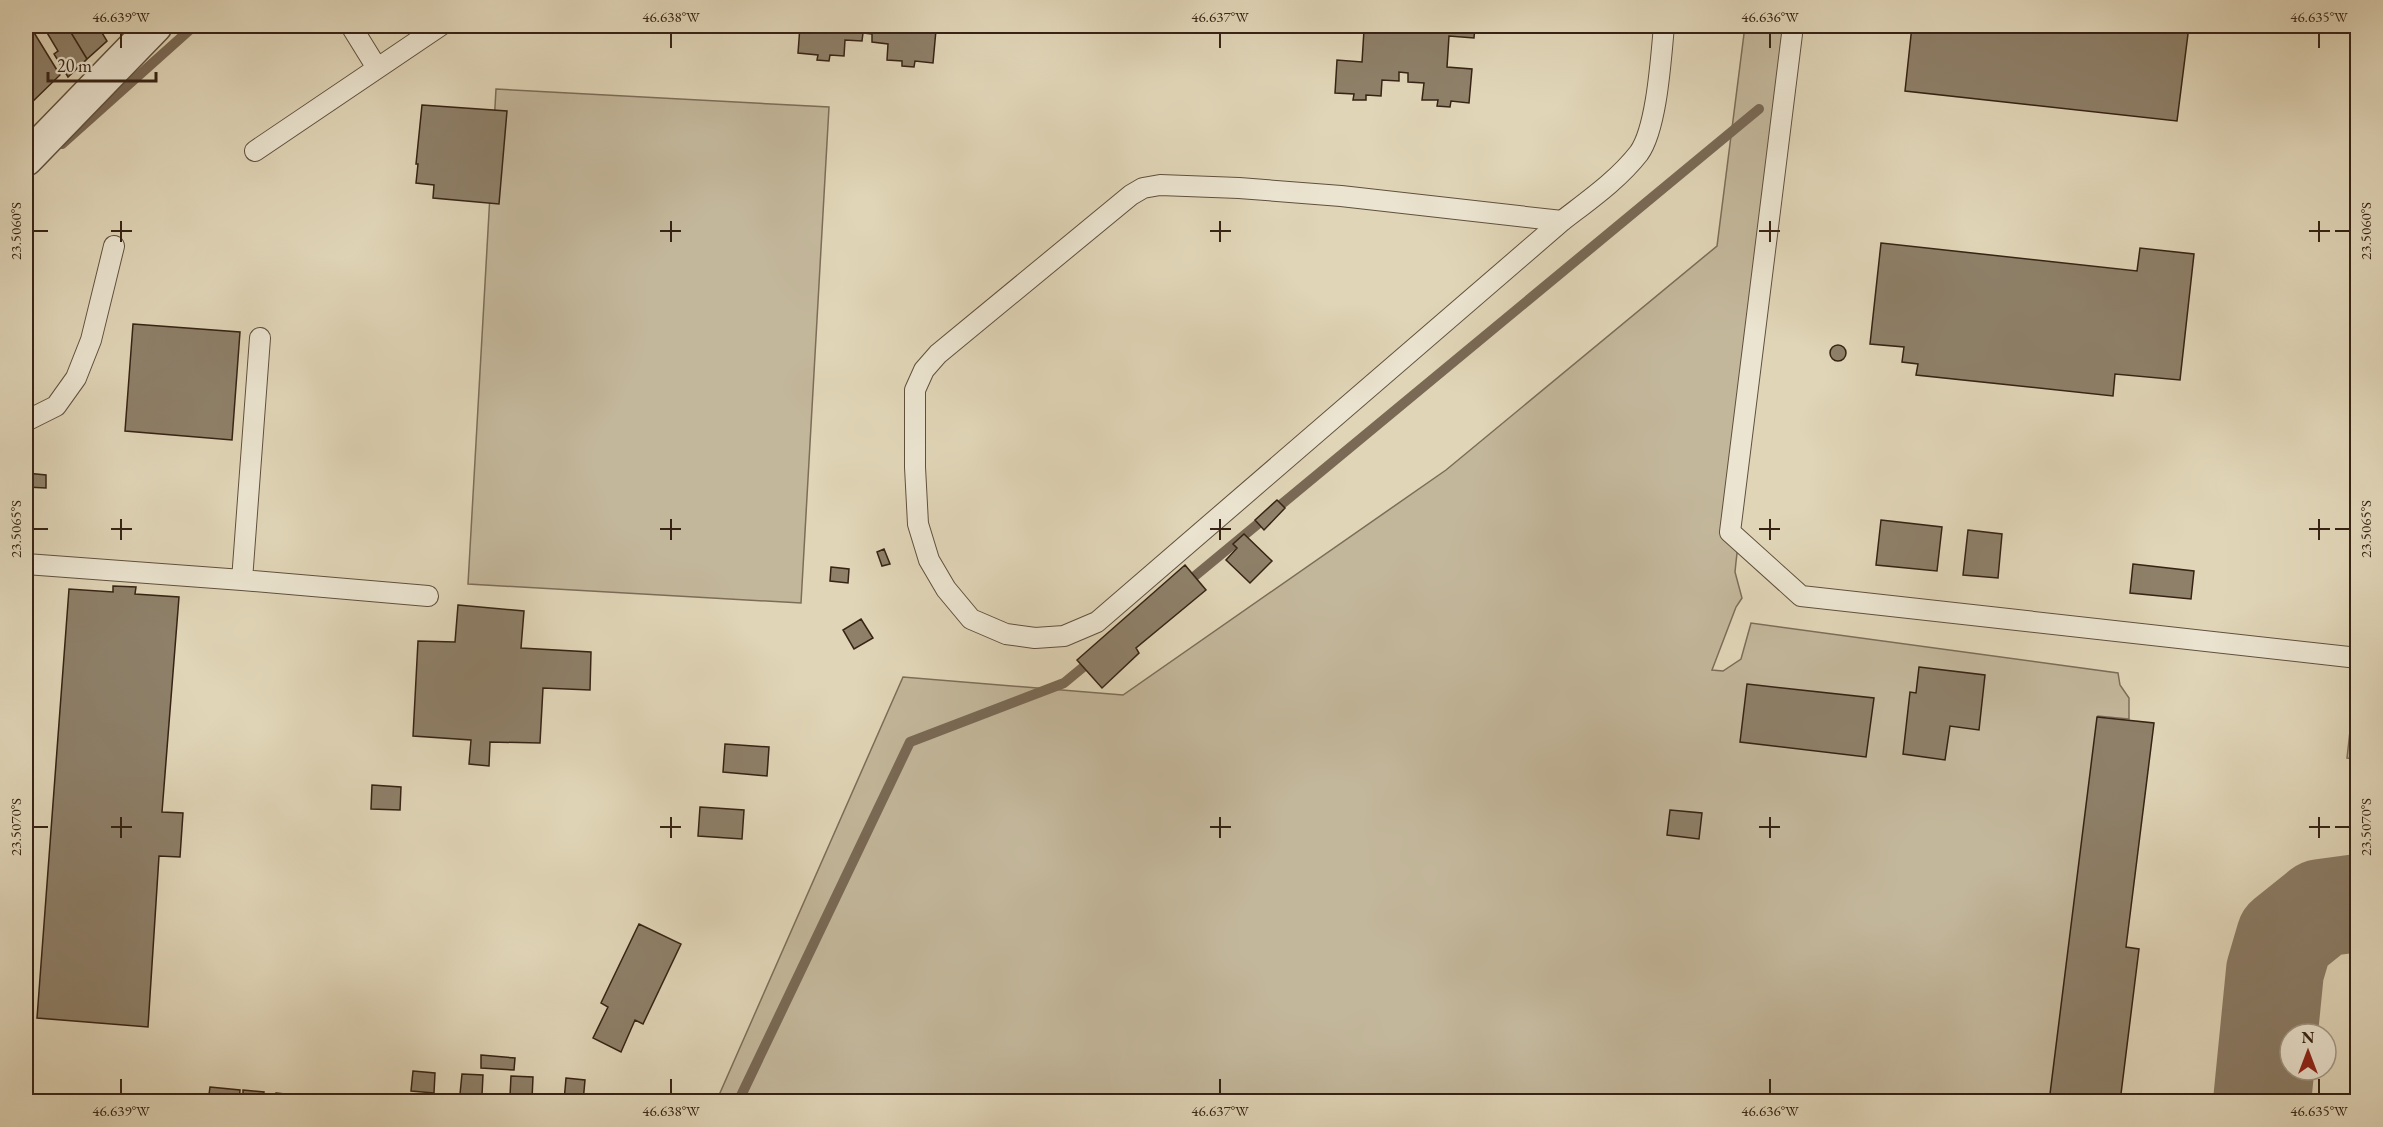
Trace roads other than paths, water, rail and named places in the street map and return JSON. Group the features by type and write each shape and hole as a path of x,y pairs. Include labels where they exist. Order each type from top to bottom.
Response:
{"street":[{"path":"26,159 155,26"}],"lane":[{"path":"351,26 377,68"},
{"path":"255,151 440,26"},
{"path":"1562,220 1239,188 1160,185 1143,188 1131,195 938,354 924,370 915,390 915,467 918,524 928,560 946,589 971,618 1006,634 1035,638 1064,636 1097,622 1562,220 1618,176 1640,151 1651,126 1664,26"},
{"path":"1793,26 1730,531 1801,596 2358,658"},
{"path":"26,421 56,406 76,378 91,340 114,246"},
{"path":"242,580 260,339"},
{"path":"26,564 428,596"}],"waterway":[{"path":"62,144 194,26"},
{"path":"1184,585 1759,109"},
{"path":"738,1102 910,742 1064,683 1093,659"}]}
